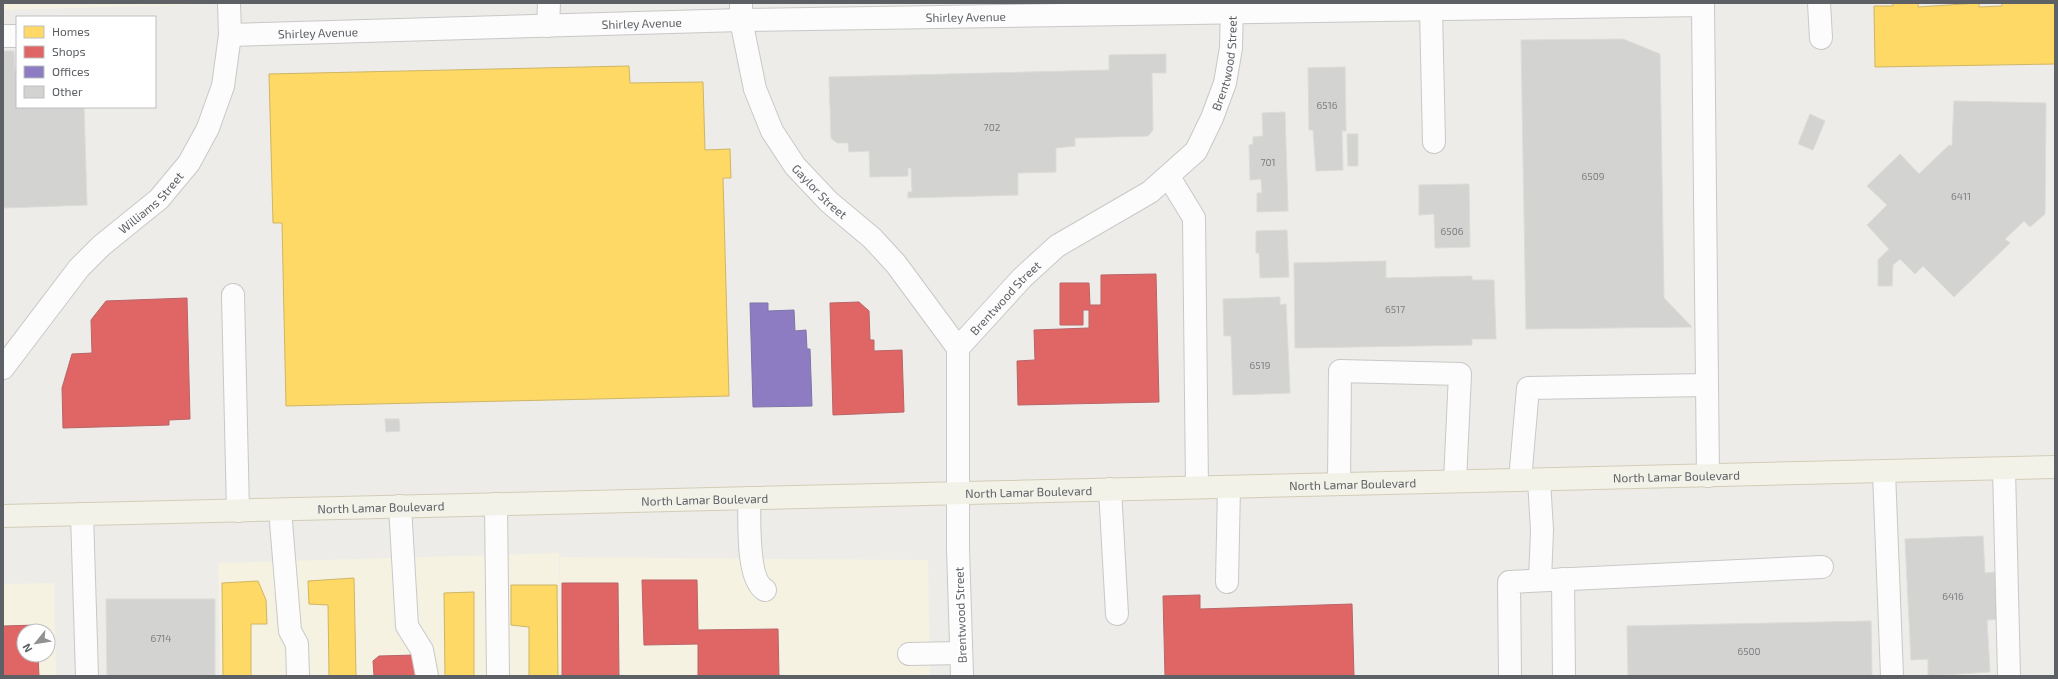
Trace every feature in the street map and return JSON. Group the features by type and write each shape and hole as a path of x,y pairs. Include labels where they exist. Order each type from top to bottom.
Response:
{"main road":[{"name":"North Lamar Boulevard","path":"3,516 2055,467"}],"street":[{"name":"Williams Street","path":"3,368 79,268 101,246 159,199 189,163 208,128 223,86 230,35 228,3"},
{"path":"548,26 549,3"},
{"path":"1819,3 1821,38"},
{"name":"Shirley Avenue","path":"230,35 548,26 741,12 1232,8 1431,10 1703,5 1707,385"},
{"name":"Brentwood Street","path":"962,676 958,493 958,348 1022,278 1057,246 1091,225 1125,208 1150,192 1169,177 1196,151 1212,118 1225,83 1231,48 1232,8"},
{"path":"1431,10 1434,142"},
{"name":"Gaylor Street","path":"741,12 754,89 772,131 791,160 829,202 872,238 896,264 958,348"},
{"path":"3,36 16,36"},
{"path":"1169,177 1194,218 1197,488"},
{"path":"233,295 238,511"},
{"path":"3,368 3,381"},
{"path":"1339,484 1340,371 1460,374 1455,481"},
{"path":"1540,580 1542,530 1530,480 1528,388 1707,385 1708,476"},
{"path":"2004,469 2009,676"},
{"path":"1884,472 1892,676"},
{"path":"1227,582 1229,487"},
{"path":"1110,489 1117,614"},
{"path":"749,498 753,572 758,586 764,590"},
{"path":"496,504 498,676"},
{"path":"400,506 407,626 422,650 427,676"},
{"path":"280,510 290,631 298,644 298,676"},
{"path":"82,514 87,676"},
{"path":"1510,676 1508,582 1822,567"},
{"path":"1563,579 1564,676"},
{"path":"909,654 961,653"}],"shaded area":[{"path":"3,3 210,3 210,4 3,10"},
{"path":"559,553 561,660 560,557 928,560 930,676 220,676 218,563"},
{"path":"54,583 55,623 16,623 16,663 56,663 56,676 3,676 3,584"}],"building: Homes":[{"path":"1893,3 1918,3 1918,7 1979,3 1979,7 2002,6 2002,3 2055,3 2055,64 1875,67 1874,6 1893,6"},
{"path":"629,66 630,83 703,82 705,150 730,149 731,178 723,178 729,396 286,406 282,223 273,223 269,74"},
{"path":"354,578 356,676 329,676 328,605 309,604 308,581"},
{"path":"258,581 266,600 267,624 251,624 251,676 223,676 222,583"},
{"path":"511,585 557,585 558,676 529,676 529,627 511,625"},
{"path":"474,592 474,676 445,676 444,593"}],"building: Shops":[{"path":"1156,274 1159,402 1018,405 1017,361 1035,360 1034,330 1089,328 1089,310 1083,310 1083,325 1060,325 1060,283 1089,283 1090,305 1101,305 1101,275"},
{"path":"187,298 190,419 169,420 169,425 63,428 62,388 72,354 92,353 91,320 106,301"},
{"path":"859,302 869,311 870,340 874,340 874,351 902,350 904,412 833,415 830,303"},
{"path":"642,580 697,580 698,630 778,629 779,676 698,676 698,644 644,645"},
{"path":"562,583 618,583 619,676 562,676"},
{"path":"1200,595 1200,609 1352,604 1354,676 1165,676 1163,596"},
{"path":"3,626 16,626 16,663 38,663 39,676 3,676"},
{"path":"415,655 416,676 374,676 373,661 379,656"}],"building: Offices":[{"path":"750,303 768,303 768,311 794,310 795,331 806,330 807,349 810,349 812,406 753,407"}],"building: Other":[{"path":"1623,39 1660,54 1664,298 1692,327 1526,329 1521,40"},
{"path":"3,51 14,51 16,70 16,108 84,108 87,205 3,208"},
{"path":"1166,54 1166,73 1152,73 1153,130 1148,136 1075,138 1075,146 1056,148 1056,172 1018,173 1018,195 908,198 908,192 912,192 911,168 908,168 908,176 870,177 869,151 849,152 848,143 837,143 831,138 829,77 1109,70 1109,55"},
{"path":"1345,67 1346,131 1342,131 1343,170 1316,171 1313,130 1309,130 1308,68"},
{"path":"1954,101 2046,103 2045,214 2030,227 2024,221 2005,239 2010,243 1954,297 1923,266 1915,274 1900,259 1893,265 1892,286 1878,286 1878,260 1889,249 1867,225 1887,205 1867,186 1900,154 1919,174 1949,145 1952,146"},
{"path":"1285,112 1288,211 1257,212 1257,193 1262,193 1261,179 1250,180 1249,145 1253,144 1253,137 1263,136 1262,113"},
{"path":"1810,114 1825,121 1813,150 1798,144"},
{"path":"1347,134 1358,134 1358,166 1348,166"},
{"path":"1469,184 1470,247 1435,248 1434,214 1419,215 1419,185"},
{"path":"1287,230 1289,277 1260,278 1259,253 1256,253 1256,231"},
{"path":"1386,261 1386,278 1472,276 1472,280 1494,280 1496,339 1472,339 1472,345 1295,348 1294,263"},
{"path":"1280,297 1280,305 1286,304 1290,393 1233,395 1231,336 1224,336 1223,299"},
{"path":"385,419 399,419 400,431 386,432"},
{"path":"1983,536 1985,573 1997,572 1999,619 1987,620 1990,672 1928,676 1928,659 1911,660 1905,539"},
{"path":"106,599 215,599 215,676 107,676"},
{"path":"1871,621 1872,676 1628,676 1627,626"}]}
